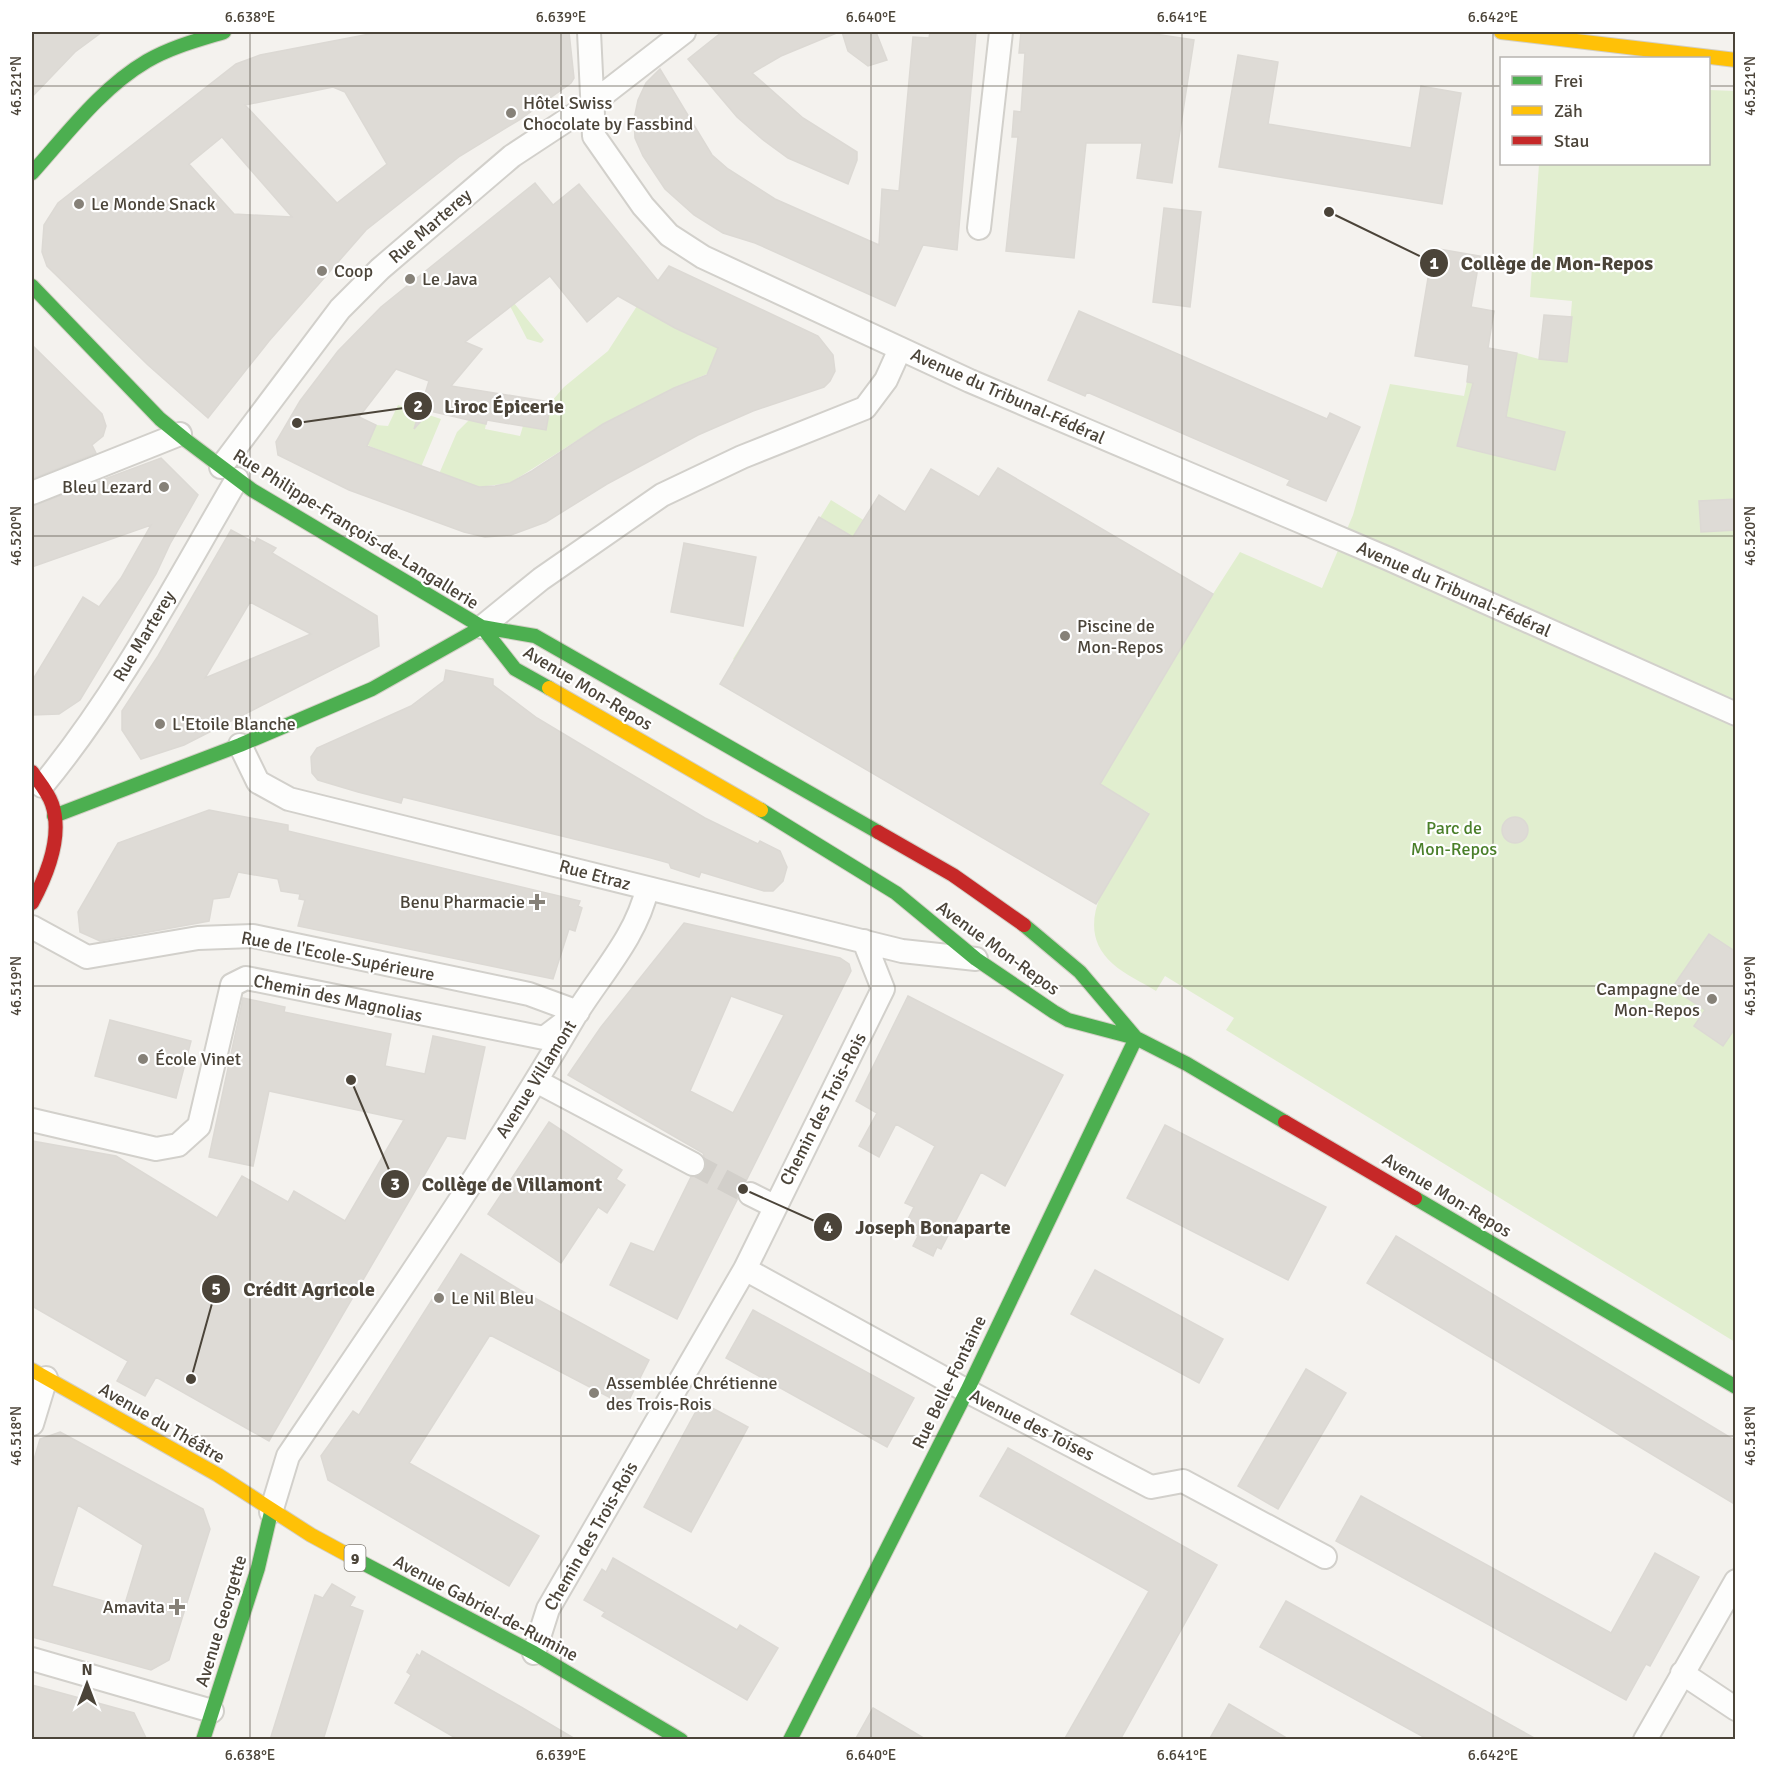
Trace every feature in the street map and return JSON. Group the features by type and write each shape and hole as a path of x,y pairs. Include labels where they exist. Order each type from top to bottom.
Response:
{"main road":[{"path":"32,172 110,90 139,66 175,47 224,32"},
{"path":"1501,32 1736,60"},
{"name":"Rue Philippe-François-de-Langallerie","path":"32,286 160,418 229,473 482,627"},
{"name":"Avenue du Tribunal-Fédéral","path":"54,816 240,745 372,689 482,627"},
{"name":"Avenue Mon-Repos","path":"482,627 515,669 803,835 896,893 976,959 1030,998 1068,1020 1136,1038 1187,1064 1311,1135 1736,1388"},
{"name":"Avenue Mon-Repos","path":"482,627 535,636 952,875 1010,913 1050,945 1097,988 1136,1038"},
{"path":"32,903 40,889 51,852 54,816 50,800 37,779"},
{"name":"Rue Belle-Fontaine","path":"790,1740 966,1391 1136,1038"},
{"name":"Avenue du Théâtre","path":"39,1374 218,1475 272,1512"},
{"name":"Avenue Gabriel-de-Rumine","path":"272,1512 534,1653 681,1740"},
{"name":"Avenue Georgette","path":"203,1740 258,1568 272,1512"}],"street":[{"path":"589,32 594,135 643,206 669,235 703,256 900,349"},
{"name":"Rue Marterey","path":"37,779 80,740 113,688 229,473 340,309 380,269 512,156 591,104 684,32"},
{"path":"979,228 1001,32"},
{"name":"Avenue du Tribunal-Fédéral","path":"482,627 541,579 662,495 742,457 865,408 886,380 900,349 1389,559 1736,714"},
{"path":"32,493 180,434"},
{"name":"Rue Etraz","path":"240,745 258,782 289,799 902,951 976,959"},
{"name":"Avenue Villamont","path":"272,1512 288,1456 538,1082 578,1012 642,912 647,889"},
{"name":"Rue de l'Ecole-Supérieure","path":"32,927 87,957 198,938 253,936 529,994 578,1012"},
{"name":"Chemin des Trois-Rois","path":"534,1653 548,1608 745,1269 774,1206 883,989 864,941"},
{"name":"Chemin des Magnolias","path":"32,1120 156,1149 178,1145 199,1126 232,985 246,978 543,1038 578,1012"},
{"path":"538,1082 693,1164"},
{"path":"750,1194 774,1206"},
{"name":"Avenue des Toises","path":"745,1269 966,1391 1151,1487 1183,1481 1325,1557"},
{"path":"32,1424 39,1374"},
{"path":"1645,1740 1736,1581"},
{"path":"32,1659 212,1711"},
{"path":"1682,1673 1736,1709"}],"green space":[{"name":"Parc de Mon-Repos","path":"1710,90 1735,91 1735,1342 1226,1030 1234,1018 1165,976 1156,991 1113,964 1099,946 1094,928 1096,908 1115,868 1149,813 1112,792 1070,862 823,713 810,677 772,654 759,674 733,659 831,500 967,584 930,642 926,640 919,651 914,648 894,680 984,734 990,725 1097,789 1240,552 1322,588 1353,515 1390,384 1464,396 1467,382 1511,389 1517,353 1539,359 1567,362 1572,301 1530,297 1539,165 1710,165"},
{"path":"514,303 544,340 541,343 527,339 510,306"},
{"path":"637,306 675,328 745,358 674,388 603,424 510,483 479,487 439,474 457,432 469,420 486,424 485,429 520,436 523,426 546,430 551,402 564,387 608,351"},
{"path":"398,405 441,419 421,467 367,445 376,425 388,426"}],"building":[{"path":"32,32 102,32 75,52 32,97"},
{"path":"380,32 569,32 574,78 571,83 519,120 460,156 366,230 269,341 208,418 148,365 47,266 42,252 44,225 58,203 236,64 260,55","holes":["333,87 345,92 387,164 337,203 245,105","222,137 292,217 234,214 189,164"]},
{"path":"722,32 839,32 781,56 752,73 803,118 857,152 857,160 848,184 788,158 762,139 737,117 688,59"},
{"path":"842,32 876,32 887,60 868,66 848,51"},
{"path":"930,32 976,32 957,250 923,245 895,306 755,243 723,233 694,215 665,189 643,156 635,138 634,119 638,100 646,83 660,69 712,155 728,169 775,199 879,245 882,189 899,191 913,37 929,38"},
{"path":"1021,32 1141,32 1194,40 1172,183 1137,178 1142,143 1086,143 1074,258 1006,251 1018,137 1012,137 1014,111 1021,112 1025,53 1019,53"},
{"path":"1238,55 1278,62 1268,124 1411,148 1421,86 1461,93 1442,204 1219,167"},
{"path":"535,183 553,205 579,184 658,281 669,266 818,336 833,355 835,371 824,387 753,411 698,435 607,484 546,522 511,535 485,537 464,532 349,490 278,455 276,442 300,401 338,351 381,307","holes":["550,276 587,322 618,296 675,328 718,348 707,375 674,388 603,424 510,483 479,487 367,446 376,425 359,417 396,369 429,381 414,429 430,411 486,424 487,420 546,430 551,402 451,386 482,349 465,342"]},
{"path":"1164,208 1201,212 1190,307 1153,302"},
{"path":"1433,248 1480,256 1471,307 1494,311 1488,348 1517,353 1506,417 1565,432 1555,470 1457,446 1473,383 1467,382 1469,365 1415,356"},
{"path":"1079,311 1327,419 1330,413 1360,427 1326,501 1287,485 1290,480 1087,392 1085,396 1048,380"},
{"path":"1544,315 1572,317 1567,362 1539,359"},
{"path":"32,345 102,414 106,426 103,436 92,445 96,453 32,479"},
{"path":"161,458 198,495 156,574 80,700 59,714 32,715 32,681 83,597 99,607 121,578 151,525 32,567 32,506"},
{"path":"998,468 1213,594 1100,784 1149,814 1096,904 720,684 819,517 853,537 879,495 905,512 931,469 979,497"},
{"path":"1736,499 1736,530 1701,532 1699,501"},
{"path":"231,530 255,543 257,538 276,548 272,553 377,616 379,646 184,745 141,759 122,730 122,711 158,656","holes":["250,602 311,634 205,678"]},
{"path":"684,543 756,557 743,626 671,612"},
{"path":"446,670 493,679 493,685 537,718 587,748 705,818 758,844 760,841 780,851 787,867 783,881 773,891 764,891 701,872 699,877 671,868 669,863 651,858 403,797 401,803 358,792 318,780 312,773 311,757 317,748 411,706 444,681"},
{"path":"209,810 288,825 288,831 580,901 578,906 582,908 575,931 569,929 553,979 298,926 305,900 299,899 300,894 281,891 278,879 238,872 229,897 213,899 209,921 100,941 80,932 78,912 118,843"},
{"path":"1515,817 1524,821 1528,830 1524,839 1515,843 1506,839 1502,830 1506,821"},
{"path":"684,923 840,958 849,964 851,971 746,1181 738,1187 738,1198 677,1319 610,1285 631,1243 654,1252 691,1177 700,1176 705,1170 706,1163 703,1153 568,1075 601,1027","holes":["731,996 784,1015 733,1113 690,1091"]},
{"name":"Campagne de Mon-Repos","path":"1709,934 1736,952 1736,1027 1723,1046 1694,1026 1705,1010 1672,988"},
{"path":"908,996 1063,1075 1005,1186 981,1172 941,1249 937,1247 933,1256 913,1246 918,1236 903,1229 914,1207 905,1203 935,1146 896,1124 879,1157 859,1146 877,1113 856,1101"},
{"path":"243,998 285,1007 284,1012 391,1034 385,1066 425,1074 433,1036 485,1047 465,1139 447,1136 269,1441 156,1377 145,1396 117,1381 128,1361 32,1306 32,1141 116,1156 217,1218 242,1176 288,1202 294,1191 345,1221 404,1120 269,1091 253,1166 209,1157"},
{"name":"École Vinet","path":"110,1020 191,1041 176,1098 95,1076"},
{"path":"549,1122 622,1170 616,1179 625,1185 607,1213 598,1207 561,1263 488,1214"},
{"path":"1165,1125 1326,1207 1288,1280 1127,1198"},
{"path":"1396,1236 1736,1441 1736,1505 1367,1283"},
{"path":"461,1254 520,1290 649,1360 626,1406 490,1335 409,1463 539,1536 509,1586 328,1480 321,1456 353,1411 359,1415"},
{"path":"1095,1270 1223,1339 1199,1383 1071,1314"},
{"path":"753,1310 914,1398 887,1447 726,1358"},
{"path":"1306,1369 1346,1393 1278,1509 1238,1486"},
{"path":"701,1402 748,1427 691,1532 644,1507"},
{"path":"60,1432 203,1509 210,1529 169,1660 151,1670 32,1637 32,1466 40,1439","holes":["78,1505 143,1545 124,1607 52,1586"]},
{"path":"1008,1448 1217,1565 1120,1740 1064,1740 1149,1591 980,1496"},
{"path":"1361,1496 1611,1633 1655,1553 1699,1577 1650,1666 1646,1664 1626,1700 1336,1541"},
{"path":"613,1558 737,1630 740,1625 778,1648 747,1700 602,1616 605,1612 584,1600 602,1569 606,1572"},
{"path":"332,1584 355,1597 350,1606 363,1611 323,1740 270,1740 315,1595 323,1598"},
{"path":"1286,1601 1538,1740 1429,1740 1260,1647"},
{"path":"422,1651 577,1740 459,1740 395,1703 411,1675 407,1672 417,1654 420,1656"},
{"path":"32,1685 134,1713 147,1740 32,1740"},
{"path":"1229,1704 1290,1740 1209,1740"},
{"path":"873,1708 927,1740 855,1740"}],"tunnel":[{"path":"693,1164 750,1194"}],"traffic: fast":[{"path":"32,173 85,112 130,72 166,52 224,32"},
{"path":"32,286 160,419 187,441 252,490 482,627 515,669 549,688"},
{"path":"482,627 535,636 878,832"},
{"path":"54,816 240,745 372,689 482,627"},
{"path":"761,810 896,893 976,959 1054,1012 1068,1020 1136,1038 1187,1064 1285,1122"},
{"path":"1024,925 1080,972 1136,1038"},
{"path":"790,1740 967,1391 1136,1038"},
{"path":"1415,1198 1736,1387"},
{"path":"203,1740 258,1568 271,1512"},
{"path":"359,1561 534,1653 681,1740"}],"traffic: slow":[{"path":"1501,32 1736,60"},
{"path":"549,688 761,810"},
{"path":"32,1370 218,1475 311,1535 359,1561"}],"traffic: jam":[{"path":"32,772 52,804 56,829 48,868 32,903"},
{"path":"878,832 953,875 1024,925"},
{"path":"1285,1122 1415,1198"}],"place":[{"name":"Hôtel Swiss Chocolate by Fassbind","path":"511,113"},
{"name":"Le Monde Snack","path":"79,204"},
{"name":"Collège de Mon-Repos","path":"1329,212"},
{"name":"Coop","path":"322,271"},
{"name":"Le Java","path":"410,279"},
{"name":"Liroc Épicerie","path":"297,423"},
{"name":"Bleu Lezard","path":"164,487"},
{"name":"Piscine de Mon-Repos","path":"1065,636"},
{"name":"L'Etoile Blanche","path":"160,724"},
{"name":"Benu Pharmacie","path":"537,902"},
{"name":"Campagne de Mon-Repos","path":"1712,999"},
{"name":"École Vinet","path":"143,1059"},
{"name":"Collège de Villamont","path":"351,1080"},
{"name":"Joseph Bonaparte","path":"743,1189"},
{"name":"Le Nil Bleu","path":"439,1298"},
{"name":"Crédit Agricole","path":"191,1379"},
{"name":"Assemblée Chrétienne des Trois-Rois","path":"594,1393"},
{"name":"Amavita","path":"177,1607"}]}
